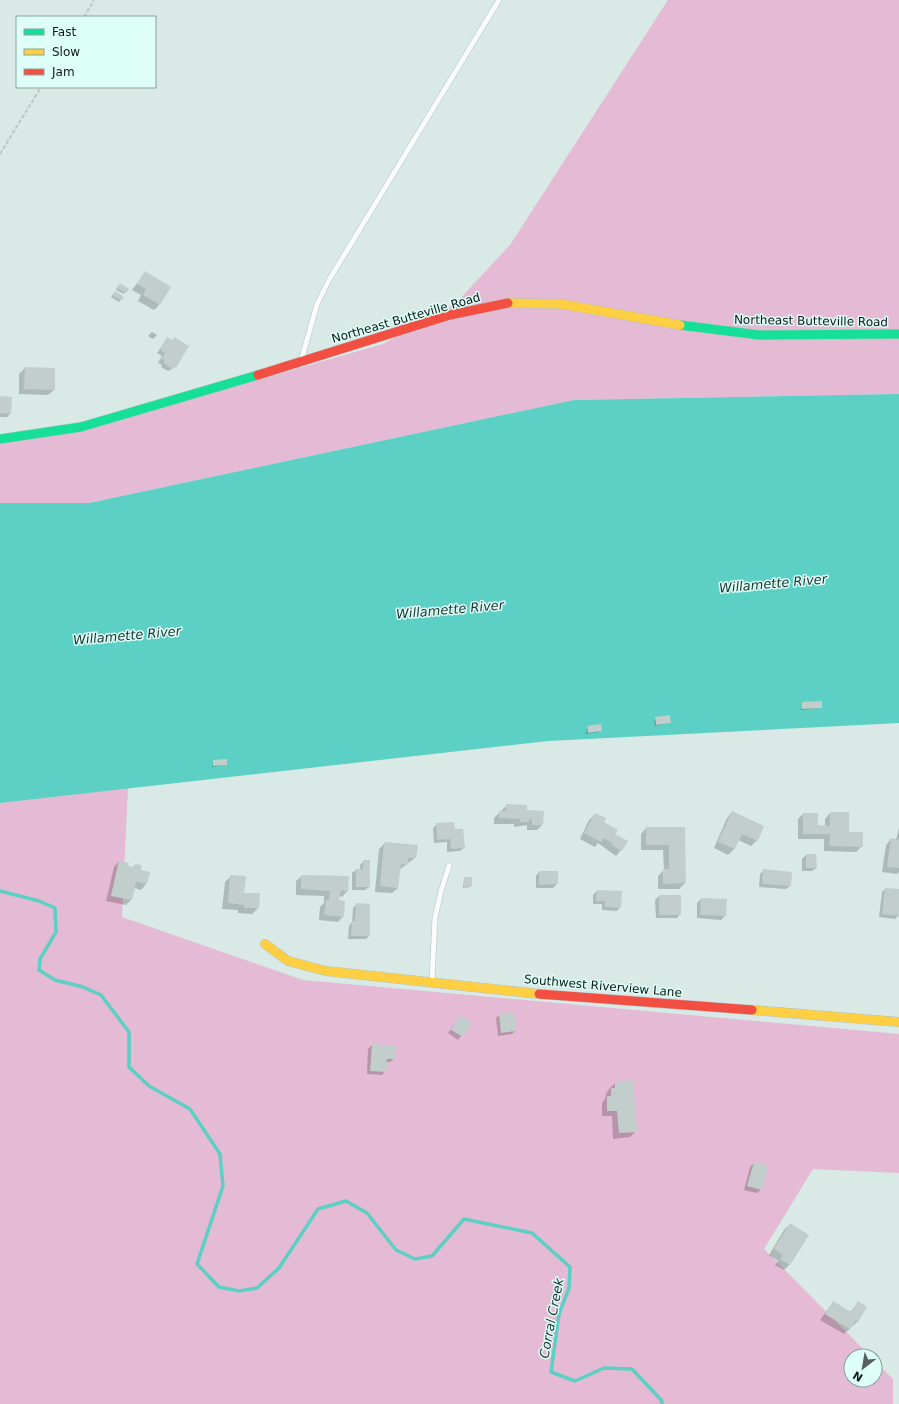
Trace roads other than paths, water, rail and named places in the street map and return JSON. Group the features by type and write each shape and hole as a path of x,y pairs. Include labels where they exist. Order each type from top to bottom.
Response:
{"street":[{"name":"Northeast Butteville Road","path":"0,439 81,427 450,315 483,307 515,302 587,308 676,325 737,333 793,335 899,334"},
{"name":"Southwest Riverview Lane","path":"265,944 288,961 326,970 576,998 638,1000 899,1022"}],"lane":[{"path":"301,361 317,304 329,280 499,0"},
{"path":"432,982 434,918 449,866"}],"water":[{"name":"Willamette River","path":"899,394 899,723 548,741 0,803 0,503 89,503 574,400"}],"waterway":[{"name":"Corral Creek","path":"0,891 39,901 55,908 56,932 40,959 39,970 55,980 83,987 101,995 129,1032 129,1067 149,1086 190,1109 220,1154 223,1186 197,1264 219,1287 239,1291 257,1288 279,1268 318,1209 346,1201 367,1213 396,1250 415,1259 432,1256 464,1219 532,1233 570,1267 569,1288 559,1314 551,1372 575,1381 604,1368 632,1369 662,1401 662,1404"}]}
